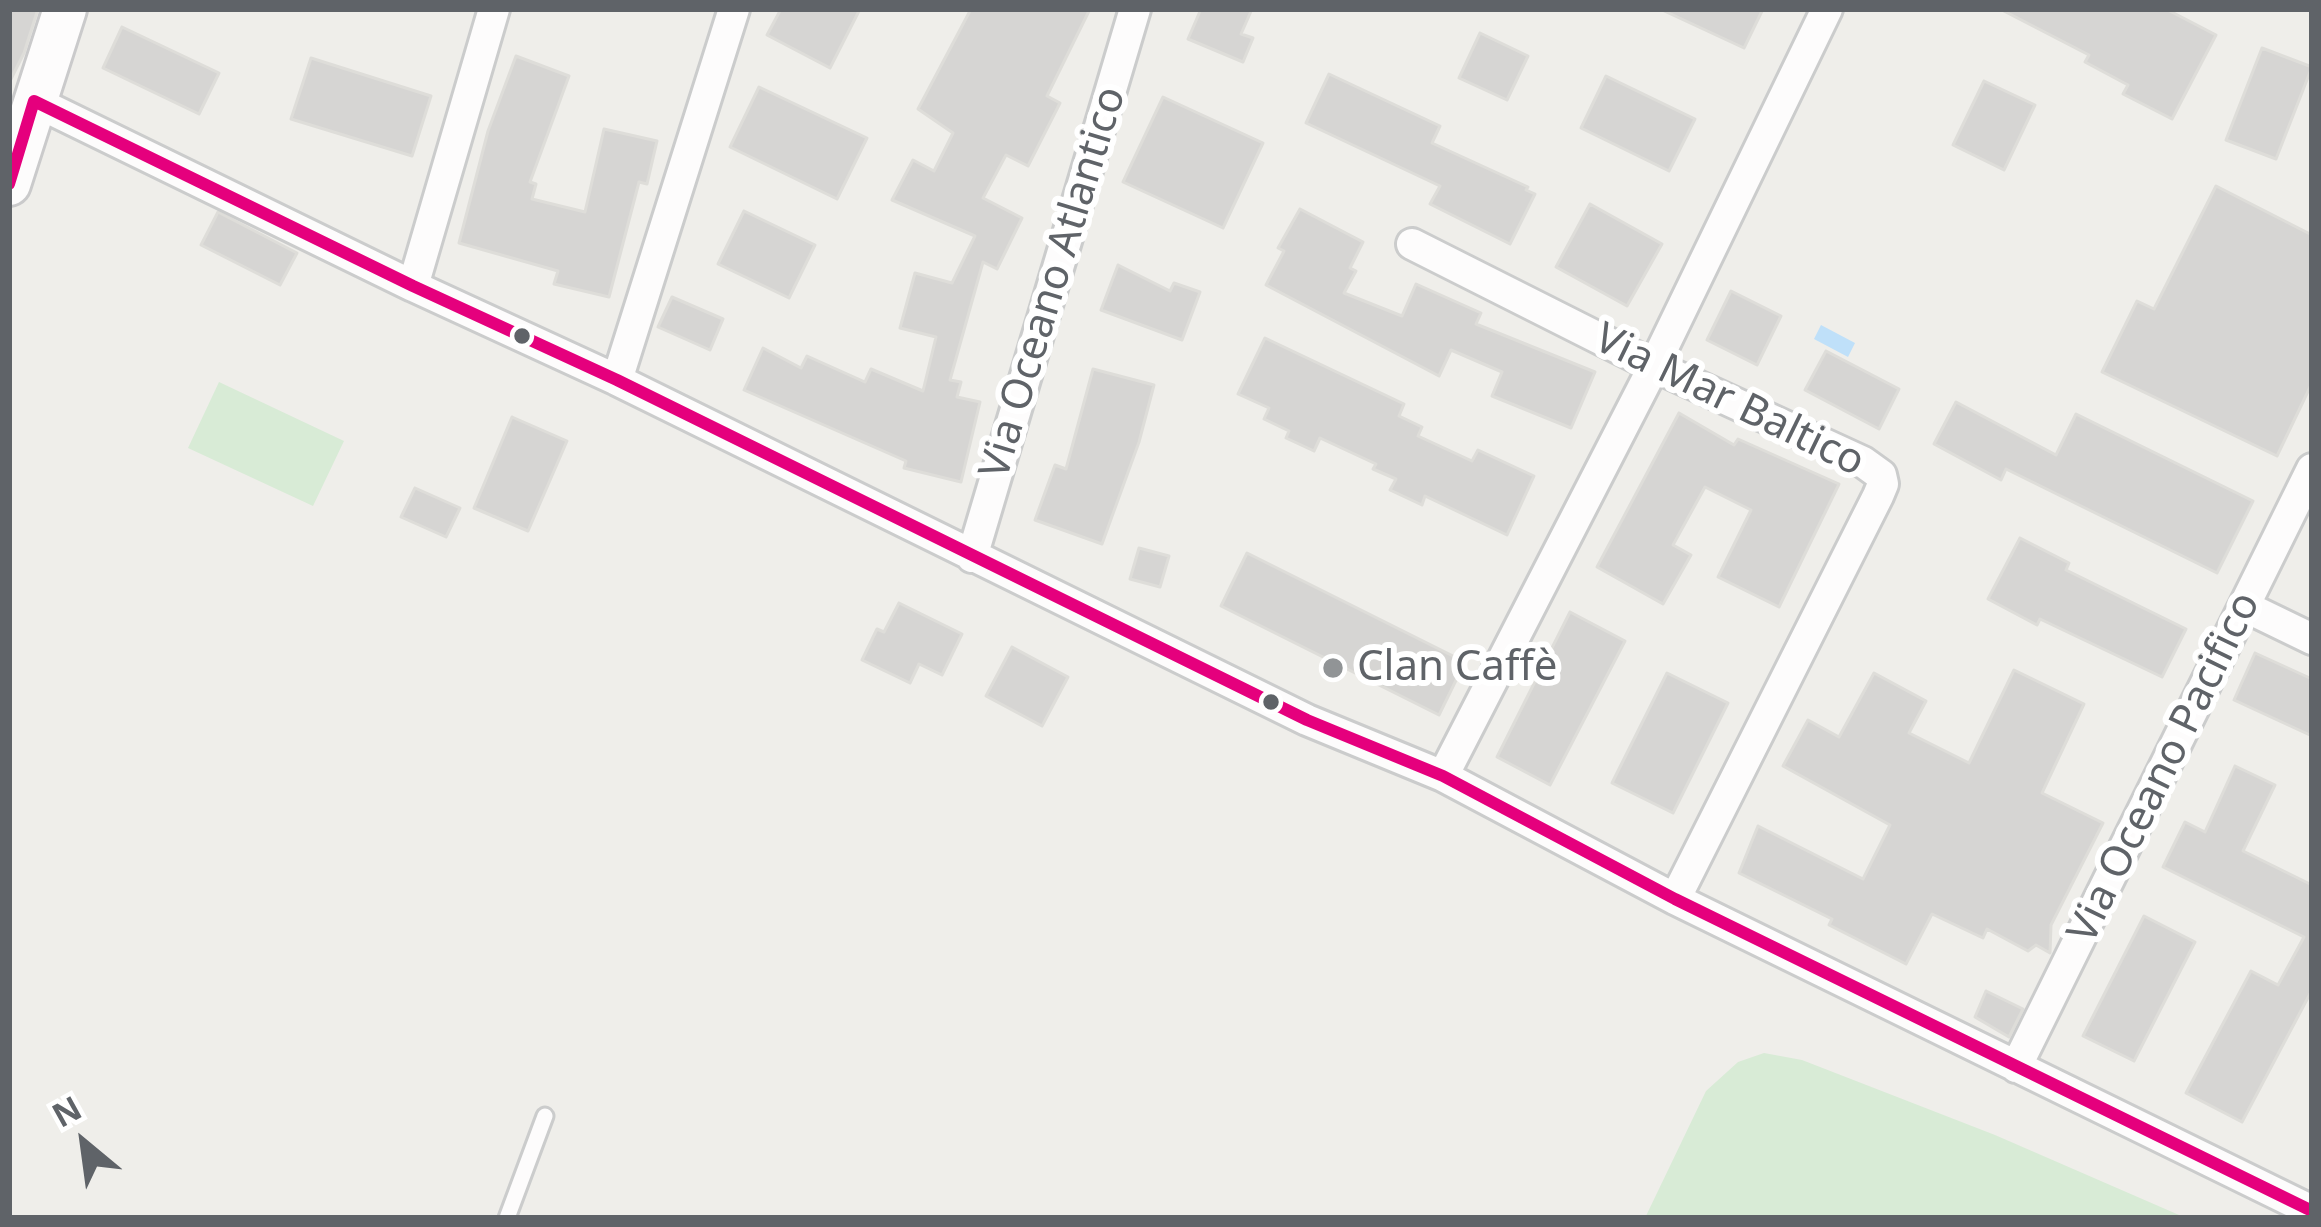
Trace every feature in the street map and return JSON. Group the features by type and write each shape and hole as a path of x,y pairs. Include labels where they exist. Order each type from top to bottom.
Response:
{"street":[{"path":"9,184 65,9"},
{"path":"412,286 494,9"},
{"path":"617,380 734,9"},
{"name":"Via Oceano Atlantico","path":"972,557 1135,9"},
{"path":"1443,776 1654,366 1827,9"},
{"path":"34,101 412,286 617,380 1307,720 1443,776 1675,898 2312,1211"},
{"name":"Via Mar Baltico","path":"1412,244 1881,475 1883,484 1675,898"},
{"name":"Via Oceano Pacifico","path":"2016,1067 2312,469"},
{"path":"2246,607 2312,639"}],"lane":[{"path":"506,1218 545,1116"}],"green space":[{"path":"219,382 344,441 313,506 188,448"},
{"path":"1764,1053 1802,1060 1995,1135 2186,1218 1645,1218 1706,1091 1738,1062"}],"water":[{"path":"1821,325 1855,343 1848,357 1814,339"}],"building":[{"path":"9,9 38,9 9,83"},
{"path":"781,9 860,9 830,68 767,35"},
{"path":"971,9 1090,9 1047,96 1060,103 1028,166 1006,155 983,198 1022,218 997,269 983,262 950,380 961,382 957,397 980,402 961,482 904,468 906,461 744,390 763,348 801,368 807,356 865,382 871,369 923,391 936,337 900,328 915,273 952,283 975,236 892,200 913,160 934,171 953,133 918,109"},
{"path":"1201,9 1252,9 1241,34 1253,38 1243,62 1188,39"},
{"path":"1660,9 1763,9 1744,48"},
{"path":"2000,9 2166,9 2216,35 2172,119 2123,94 2128,85 2085,62 2089,55"},
{"path":"122,27 219,73 199,114 103,68"},
{"path":"1480,33 1528,56 1507,100 1459,78"},
{"path":"2262,48 2312,67 2276,159 2226,140"},
{"path":"516,56 569,76 530,182 536,184 532,199 585,212 604,129 657,141 647,184 639,182 609,297 554,284 558,271 459,243 488,131"},
{"path":"311,58 431,96 412,156 291,119"},
{"path":"1329,74 1440,126 1432,143 1528,187 1535,194 1510,244 1430,204 1440,186 1306,123"},
{"path":"1606,76 1695,119 1669,171 1581,128"},
{"path":"1984,81 2035,105 2004,170 1953,145"},
{"path":"759,87 867,138 837,199 730,147"},
{"path":"1163,97 1263,143 1223,228 1123,182"},
{"path":"2216,186 2312,235 2312,383 2277,456 2102,372 2137,301 2154,309"},
{"path":"1590,204 1662,244 1627,306 1556,267"},
{"path":"1300,209 1363,242 1344,293 1402,316 1416,284 1481,313 1476,324 1595,372 1571,428 1492,396 1502,372 1451,350 1439,376 1266,285 1284,251 1278,248"},
{"path":"744,211 815,245 789,298 718,264"},
{"path":"218,212 297,253 280,285 201,245"},
{"path":"1118,265 1170,291 1174,283 1200,292 1182,340 1101,310"},
{"path":"1731,291 1781,316 1757,365 1707,340"},
{"path":"672,297 723,319 710,350 658,327"},
{"path":"1265,338 1404,404 1399,416 1422,427 1418,436 1472,461 1478,450 1534,476 1507,535 1425,496 1422,505 1390,490 1396,479 1373,469 1376,464 1320,438 1314,451 1286,438 1289,431 1264,419 1269,408 1238,394"},
{"path":"1826,351 1899,389 1879,429 1805,390"},
{"path":"1093,369 1154,385 1102,544 1035,520 1055,465 1066,469"},
{"path":"1956,402 2056,455 2076,414 2253,501 2217,573 2006,469 2001,480 1934,444"},
{"path":"1679,413 1734,445 1738,439 1839,484 1779,607 1718,577 1751,510 1705,487 1673,545 1691,555 1663,604 1597,567"},
{"path":"512,417 567,441 528,531 474,508"},
{"path":"415,488 460,508 446,537 401,517"},
{"path":"2020,538 2069,563 2066,570 2186,629 2162,677 2040,619 2037,625 1988,599"},
{"path":"1139,548 1169,556 1160,587 1130,579"},
{"path":"1247,553 1465,662 1439,715 1221,606"},
{"path":"899,603 962,634 942,675 919,664 910,683 862,660 877,629 884,632"},
{"path":"1570,612 1625,641 1550,785 1497,757"},
{"path":"1012,647 1068,677 1042,726 986,696"},
{"path":"2255,653 2312,679 2312,736 2234,700"},
{"path":"2014,670 2084,704 2042,793 2103,823 2051,925 2050,953 2036,945 2028,951 1987,929 1983,938 1932,914 1906,964 1829,925 1832,919 1739,873 1758,826 1863,879 1890,825 1783,766 1808,720 1839,737 1874,673 1926,701 1909,733 1969,763"},
{"path":"1667,673 1728,703 1673,813 1612,783"},
{"path":"2235,766 2275,785 2243,851 2312,885 2312,990 2242,1122 2186,1093 2251,971 2278,985 2304,937 2163,867 2185,822 2205,832"},
{"path":"2144,916 2195,942 2134,1061 2083,1036"},
{"path":"1986,991 2023,1009 2009,1037 1975,1017"}],"transit line":[{"path":"9,184 34,101 617,380 1307,720 1443,776 1675,899 2312,1211"}],"place":[{"name":"Clan Caffè","path":"1333,668"}]}
